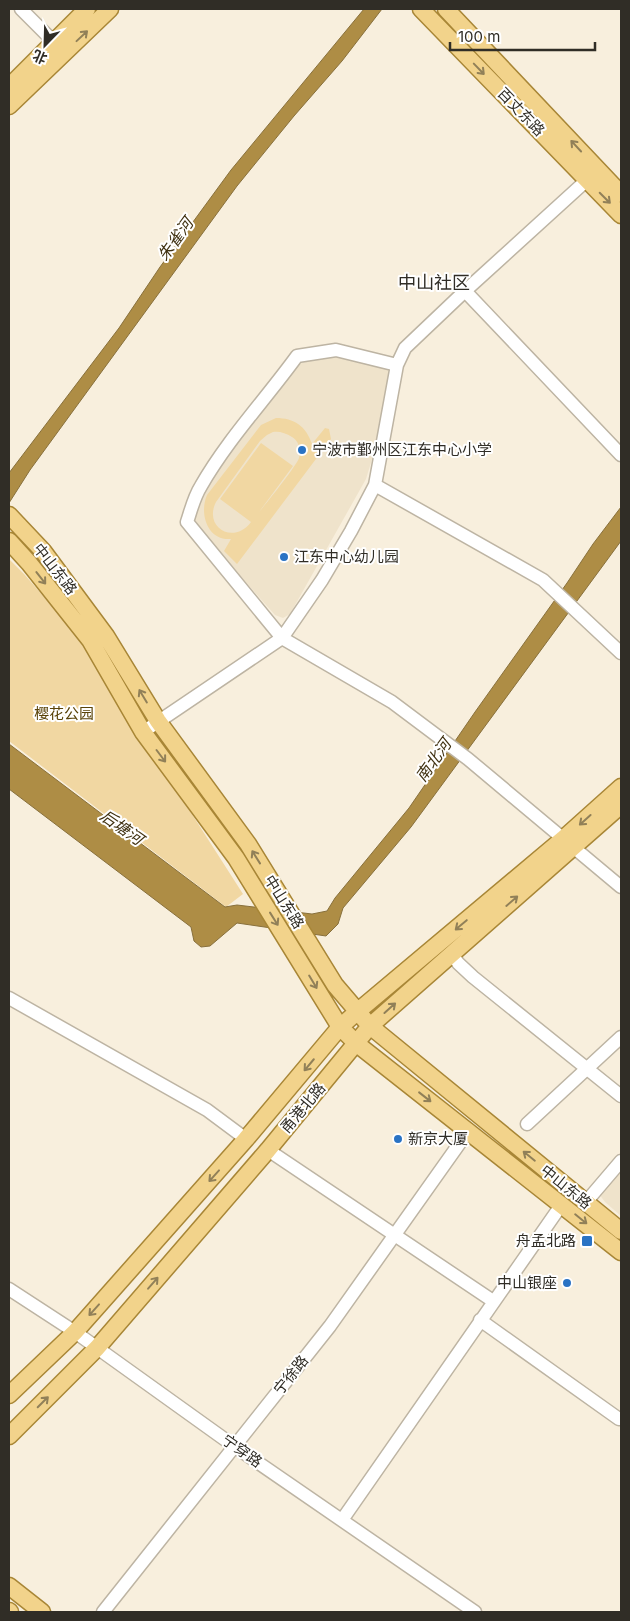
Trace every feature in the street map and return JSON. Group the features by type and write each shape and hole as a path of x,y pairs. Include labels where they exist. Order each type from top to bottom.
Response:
{"main road":[{"path":"9,87 87,9"},
{"path":"9,106 110,9"},
{"name":"百丈东路","path":"421,9 621,215"},
{"name":"百丈东路","path":"446,9 621,194"},
{"name":"中山东路","path":"10,517 43,551 106,636 158,721 248,844 335,985 357,1012 370,1026 621,1232"},
{"name":"中山东路","path":"9,542 30,564 90,640 143,732 236,858 288,940 340,1028 357,1044 469,1130 621,1252"},
{"name":"甬港北路","path":"9,1436 97,1348 268,1150 370,1026 452,953 569,842 621,787"},
{"name":"甬港北路","path":"9,1395 75,1332 246,1139 340,1028 357,1012 569,842 621,805"},
{"path":"9,1586 42,1612"}],"street":[{"path":"21,9 54,42"},
{"path":"143,732 282,638 322,580 351,531 375,484 398,365 405,348 587,180"},
{"path":"465,291 621,455"},
{"path":"398,365 336,350 297,356 268,396 242,424 200,488 187,522 282,638 392,702 465,757 621,887"},
{"path":"375,484 544,580 621,653"},
{"path":"452,953 458,963 473,977 621,1096"},
{"path":"9,998 207,1110 246,1139"},
{"path":"527,1124 621,1037"},
{"name":"宁徐路","path":"103,1612 330,1326 469,1130"},
{"path":"268,1150 493,1301"},
{"path":"586,1202 621,1160"},
{"path":"342,1520 562,1204"},
{"name":"宁穿路","path":"9,1289 75,1332 234,1446 475,1612"},
{"path":"480,1320 619,1419"}],"shaded area":[{"path":"364,9 382,9 342,61 237,186 30,470 9,503 9,473 119,328 160,267 231,170"},
{"name":"宁波市鄞州区江东中心小学","path":"338,353 393,369 383,423 366,479 290,614 283,618 275,615 235,570 198,526 193,516 214,472 298,360"},
{"path":"621,507 621,541 411,827 343,908 338,924 326,936 237,923 210,946 201,947 194,941 191,927 9,789 9,744 225,907 237,905 312,914 327,911 335,898 409,808 593,544"},
{"path":"621,1168 621,1216 599,1194"}],"green space":[{"path":"276,418 282,418 294,421 303,428 312,444 325,428 329,429 331,439 237,564 224,551 231,539 216,536 207,524 204,510 205,502 207,495 261,425","holes":["273,432 287,434 296,441 300,452 297,462 259,512 293,466 261,443 220,499 251,522 244,529 237,532 229,533 222,530 217,526 214,519 213,511 216,502 260,441"]},
{"name":"樱花公园","path":"9,559 78,636 243,894 226,907 9,741"}],"place":[{"name":"宁波市鄞州区江东中心小学","path":"302,450"},
{"name":"江东中心幼儿园","path":"284,557"},
{"name":"新京大厦","path":"398,1139"},
{"name":"舟孟北路","path":"587,1241"},
{"name":"中山银座","path":"567,1283"}],"district":[{"name":"中山社区","path":"434,283"}],"water label":[{"name":"朱雀河","path":"175,239"},
{"name":"南北河","path":"433,760"},
{"name":"后塘河","path":"122,827"}]}
